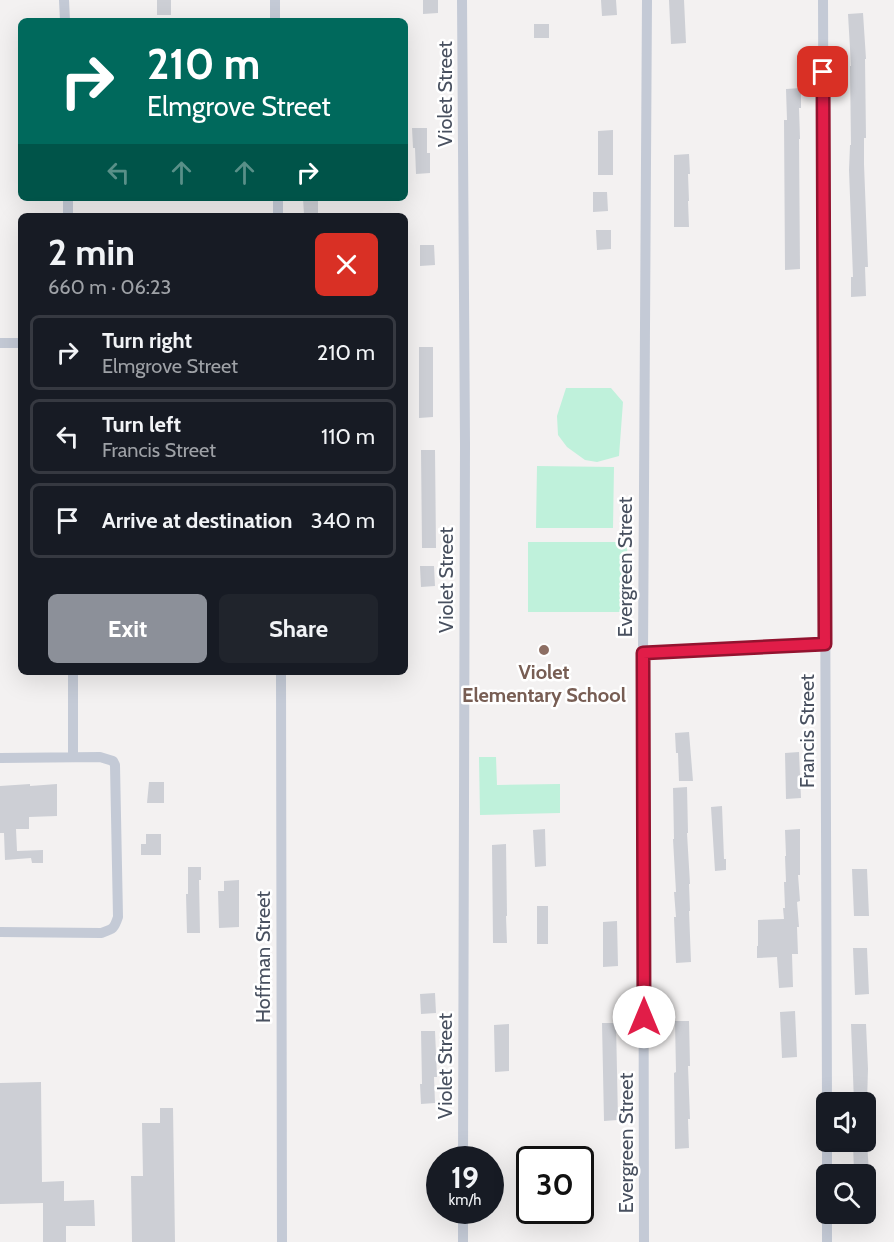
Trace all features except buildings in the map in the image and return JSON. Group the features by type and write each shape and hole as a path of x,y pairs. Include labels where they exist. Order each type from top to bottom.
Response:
{"street":[{"path":"64,0 65,18"},
{"path":"275,0 275,18"},
{"name":"Violet Street","path":"462,0 465,444 463,1146"},
{"name":"Evergreen Street","path":"644,1242 643,653 647,0"},
{"name":"Francis Street","path":"823,0 827,1092"},
{"path":"0,343 18,343"},
{"path":"643,653 825,644"},
{"path":"73,675 74,756"},
{"name":"Hoffman Street","path":"281,675 282,1242"},
{"path":"0,758 100,757 112,761 115,765 118,917 111,930 101,933 0,932"},
{"path":"463,1224 463,1242"},
{"path":"827,1224 827,1242"}],"green space":[{"path":"566,388 611,388 623,402 619,456 597,462 585,460 567,447 558,435 557,416"},
{"path":"537,466 614,467 613,528 536,528"},
{"path":"528,542 627,542 628,612 528,612"},
{"path":"479,757 496,757 497,785 560,784 560,813 480,815"}],"place":[{"name":"Violet Elementary School","path":"544,650"}],"route":[{"path":"644,1017 643,653 825,644 823,72"}]}
